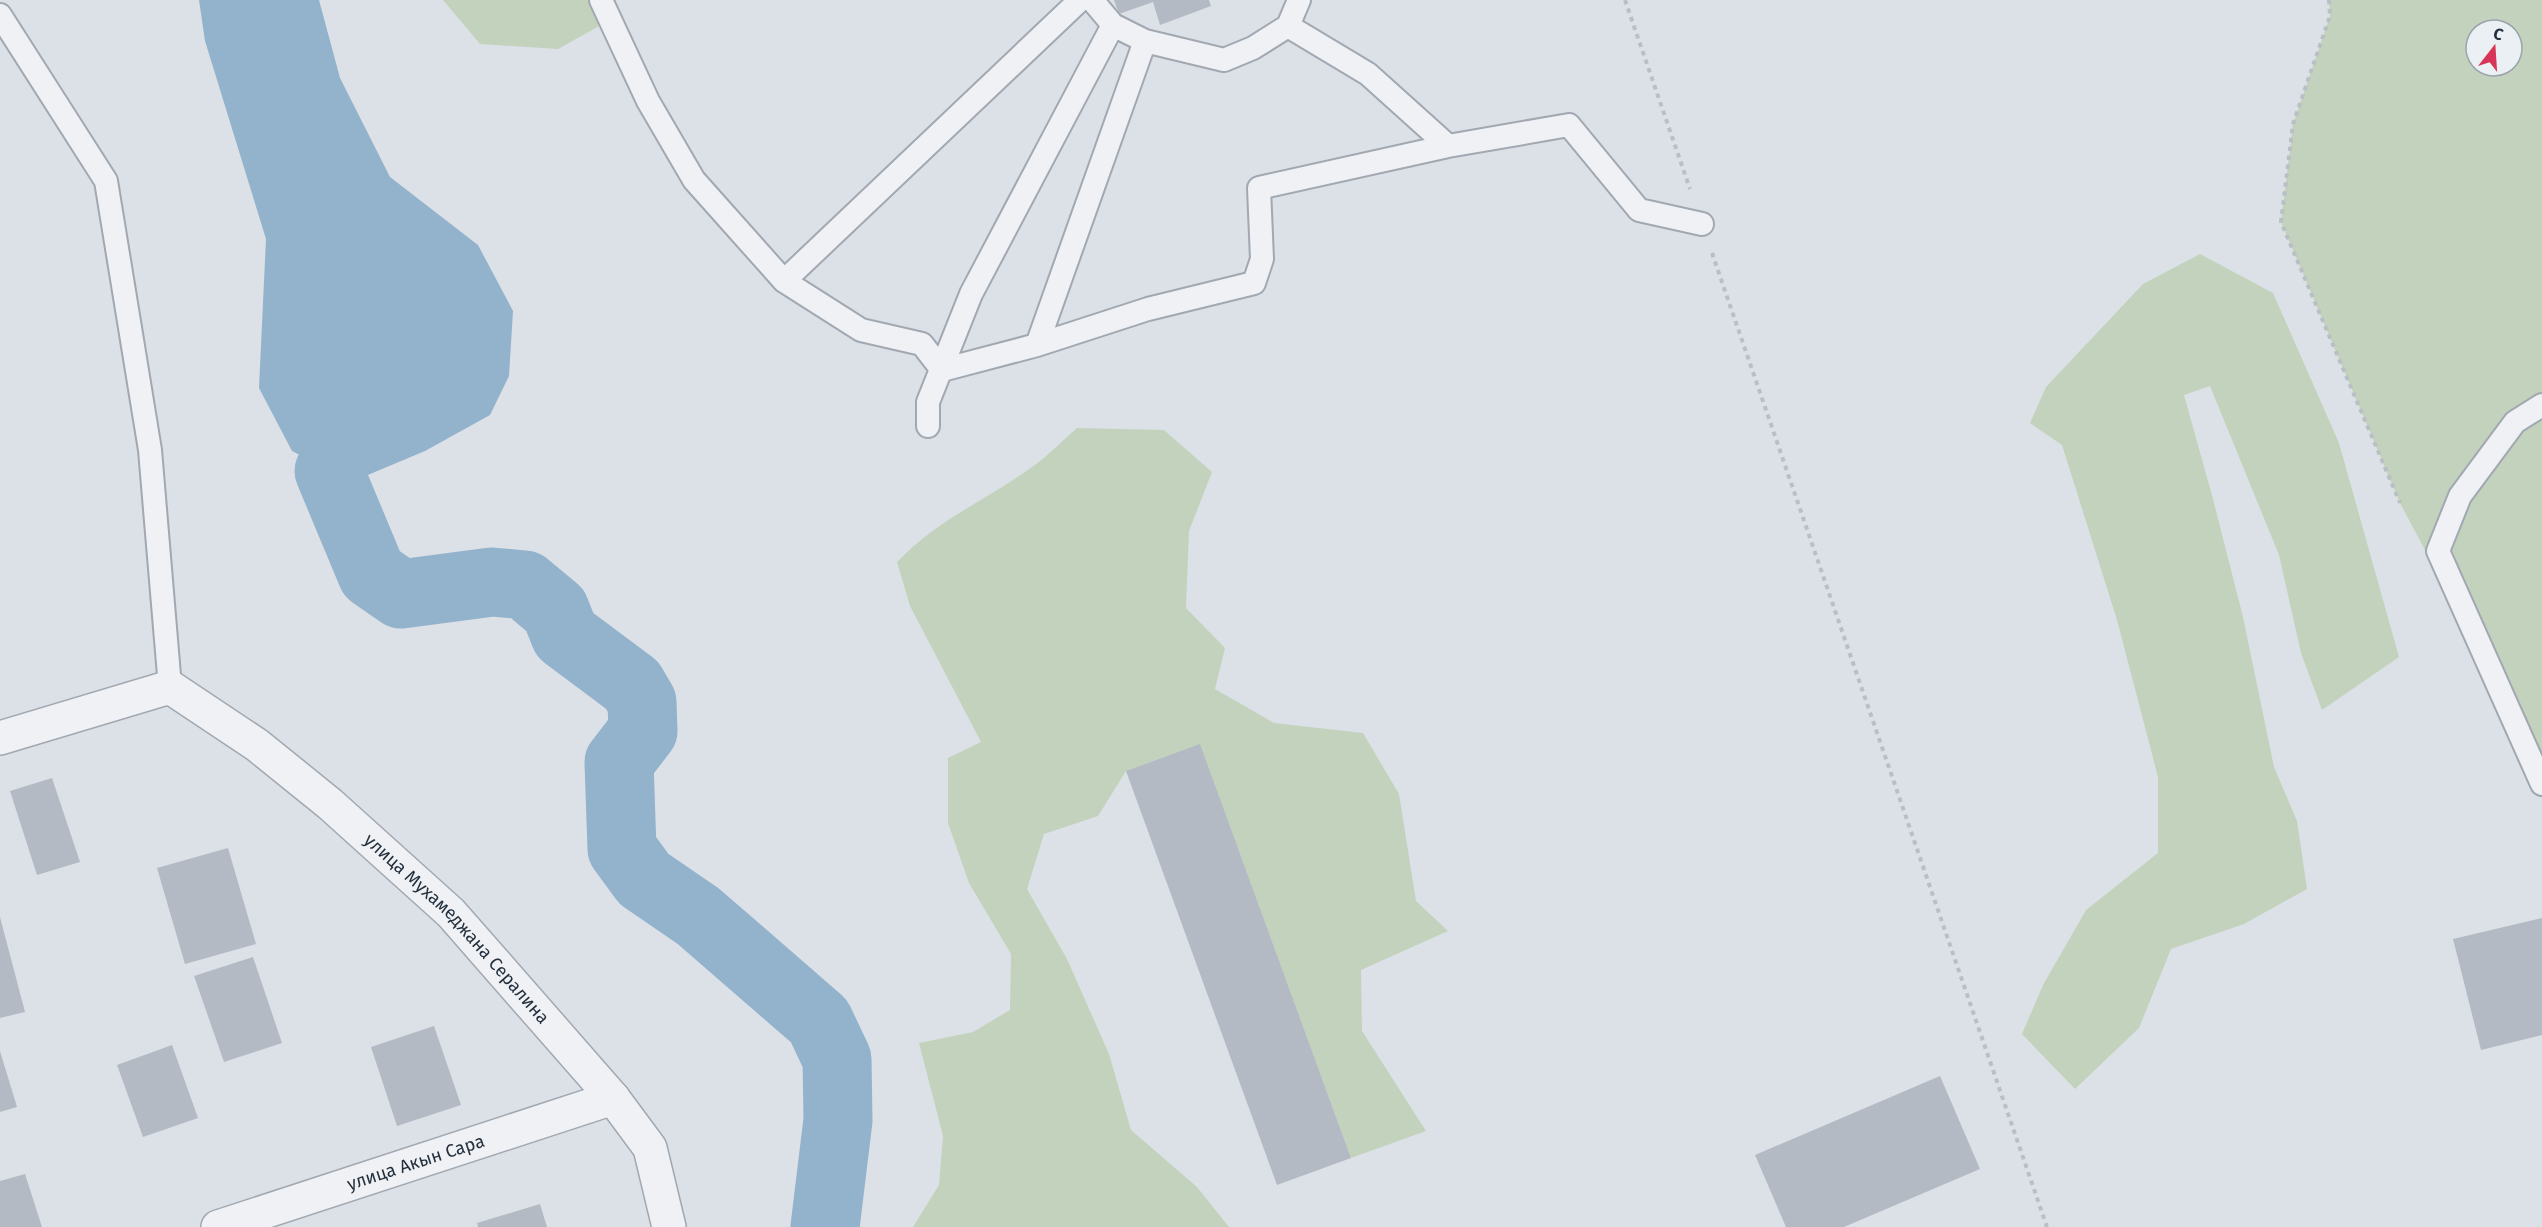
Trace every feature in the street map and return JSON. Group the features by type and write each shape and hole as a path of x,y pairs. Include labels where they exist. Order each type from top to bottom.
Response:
{"street":[{"path":"0,738 170,687"},
{"name":"улица Мухамеджана Сералина","path":"170,687 257,745 348,818 452,913 614,1098 650,1148 669,1227"},
{"path":"0,712 36,727"},
{"name":"улица Акын Сара","path":"218,1227 614,1098"}],"lane":[{"path":"601,0 648,101 694,180 784,281 861,330 922,344 942,370"},
{"path":"784,281 1080,0"},
{"path":"1092,0 1113,25 1144,41 1224,60 1253,48 1288,27 1299,0"},
{"path":"0,15 106,181 150,450 170,687"},
{"path":"928,426 928,402 971,294 1113,25"},
{"path":"1288,27 1368,74 1448,146"},
{"path":"1037,345 1144,41"},
{"path":"942,370 1037,345 1148,309 1254,283 1262,259 1259,188 1448,146 1569,125 1639,210 1702,224"},
{"path":"2542,405 2515,422 2460,496 2438,551 2542,784"}],"path":[{"path":"1625,0 2047,1227"},
{"path":"2329,0 2330,16 2293,124 2281,222 2400,503"}],"green space":[{"path":"443,0 604,0 610,20 558,49 480,44"},
{"path":"2329,0 2542,0 2542,770 2400,503 2281,222 2293,124 2330,16"},
{"path":"2200,254 2273,293 2339,443 2399,657 2322,710 2301,653 2279,555 2210,386 2184,395 2243,617 2274,767 2297,821 2307,889 2244,924 2171,949 2139,1028 2075,1089 2022,1034 2043,985 2086,910 2158,853 2158,777 2117,620 2062,445 2030,423 2046,387 2143,284"},
{"path":"1077,428 1164,430 1212,472 1189,531 1186,608 1225,648 1215,689 1274,723 1363,733 1399,794 1416,901 1448,931 1361,970 1362,1031 1426,1131 1351,1158 1200,745 1126,771 1098,816 1044,834 1027,889 1067,959 1109,1054 1131,1130 1197,1187 1229,1227 913,1227 939,1185 943,1136 919,1043 973,1032 1010,1010 1011,954 969,883 948,823 948,758 981,742 910,606 897,562 945,522 1038,463"}],"water":[{"path":"199,0 319,0 340,78 390,177 478,245 513,311 509,376 490,415 425,451 351,482 292,451 259,388 266,239 205,41"}],"building":[{"path":"1114,0 1209,0 1211,6 1160,25 1153,2 1119,14"},
{"path":"1200,744 1351,1158 1277,1185 1126,771"},
{"path":"52,778 80,862 37,875 10,791"},
{"path":"228,848 256,944 185,964 157,868"},
{"path":"0,917 25,1012 0,1018"},
{"path":"2542,918 2542,1035 2481,1050 2453,939"},
{"path":"253,957 282,1043 224,1062 194,976"},
{"path":"434,1026 461,1105 397,1126 371,1047"},
{"path":"172,1045 198,1118 143,1137 117,1065"},
{"path":"0,1051 17,1107 0,1112"},
{"path":"1940,1076 1980,1169 1844,1227 1786,1227 1755,1155"},
{"path":"25,1174 42,1227 0,1227 0,1181"},
{"path":"540,1204 547,1227 478,1227 477,1223"}],"waterway":[{"path":"329,471 372,574 401,594 492,582 525,585 555,610 565,635 632,685 642,702 643,731 619,762 622,849 644,879 698,916 819,1021 837,1059 838,1120 825,1227"}]}
